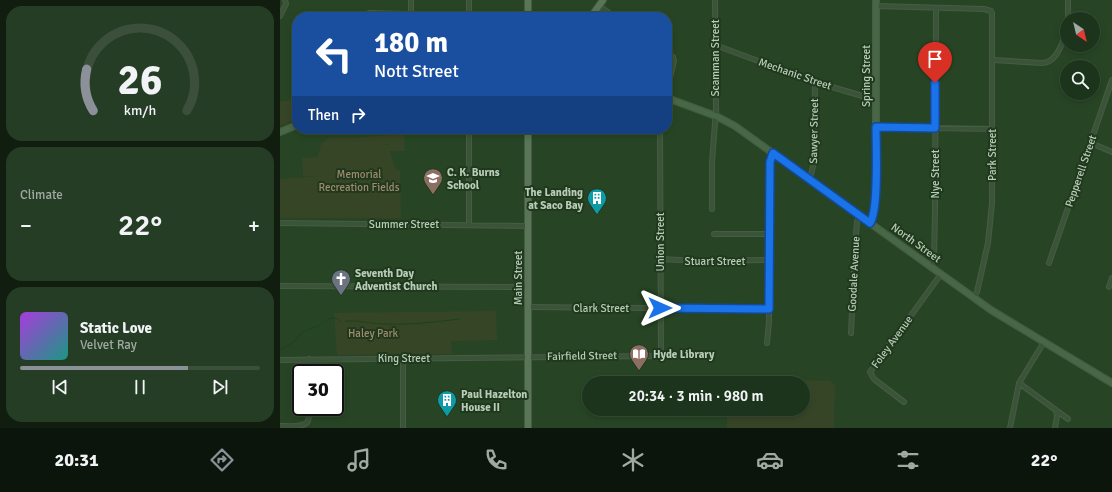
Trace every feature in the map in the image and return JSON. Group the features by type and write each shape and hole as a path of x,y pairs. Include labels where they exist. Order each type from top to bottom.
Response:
{"main road":[{"path":"528,0 528,12"},
{"path":"595,12 603,0"},
{"name":"Spring Street","path":"870,223 873,216 875,203 876,3"},
{"name":"North Street","path":"672,100 716,116 735,126 974,297 1112,383"},
{"path":"280,132 292,127"},
{"name":"Main Street","path":"528,134 528,428"}],"street":[{"path":"280,16 286,4 285,0"},
{"path":"411,0 411,12"},
{"path":"469,0 469,12"},
{"name":"Scamman Street","path":"712,209 713,143 716,116 715,0"},
{"path":"1068,0 1068,12"},
{"path":"876,3 936,8"},
{"path":"599,6 608,12"},
{"name":"Park Street","path":"936,8 984,9 992,12 993,19 991,220 977,292 974,297"},
{"name":"Nye Street","path":"931,266 934,259 936,8"},
{"name":"Mechanic Street","path":"715,45 814,82 876,100"},
{"path":"992,60 1042,63 1049,62 1054,58 1060,46"},
{"path":"672,56 674,61 672,69"},
{"name":"Pepperell Street","path":"1049,263 1112,80"},
{"name":"Sawyer Street","path":"810,179 814,155 814,82"},
{"path":"876,127 992,129"},
{"path":"469,134 469,225"},
{"name":"Union Street","path":"660,134 661,356"},
{"path":"1091,143 1112,152"},
{"path":"767,343 769,329 770,162 773,153"},
{"name":"Goodale Avenue","path":"851,333 854,248 859,215"},
{"name":"Summer Street","path":"280,223 528,226"},
{"path":"714,234 769,234"},
{"name":"Stuart Street","path":"660,259 699,261 769,260"},
{"name":"Foley Avenue","path":"904,402 874,379 870,372 941,274"},
{"path":"1109,287 1112,278"},
{"path":"280,286 528,287"},
{"name":"Clark Street","path":"528,308 769,309"},
{"path":"1010,428 1019,383 1044,342"},
{"name":"Fairfield Street","path":"528,357 661,356"},
{"name":"King Street","path":"280,360 528,357"},
{"path":"403,358 403,428"},
{"path":"1019,383 1068,419"},
{"path":"1055,428 1057,416 1056,409"},
{"path":"280,426 299,426 306,424 308,416"}],"green space":[{"path":"292,100 292,121 280,126 280,102"},
{"path":"404,134 405,151 390,151 388,144 378,144 378,136"},
{"name":"Memorial Recreation Fields","path":"378,136 378,144 388,145 395,168 400,171 401,218 280,218 280,179 321,176 303,176 302,158 318,157 321,144 328,138"},
{"name":"Haley Park","path":"496,311 497,340 451,341 452,354 337,355 334,313"},
{"path":"810,380 830,381 835,386 834,428 727,428 727,417 810,416"}],"waterway":[{"path":"280,350 295,341 299,335 305,331 318,326 330,318 337,318 341,322"},
{"path":"345,321 380,324 404,324 460,319"}],"place":[{"name":"C. K. Burns School","path":"433,195"},
{"name":"The Landing at Saco Bay","path":"597,215"},
{"name":"Seventh Day Adventist Church","path":"341,296"},
{"name":"Hyde Library","path":"639,371"},
{"name":"Paul Hazelton House II","path":"447,417"}],"route":[{"path":"660,308 769,309 770,159 773,153 870,223 873,219 875,203 876,127 935,128 935,83"}]}
